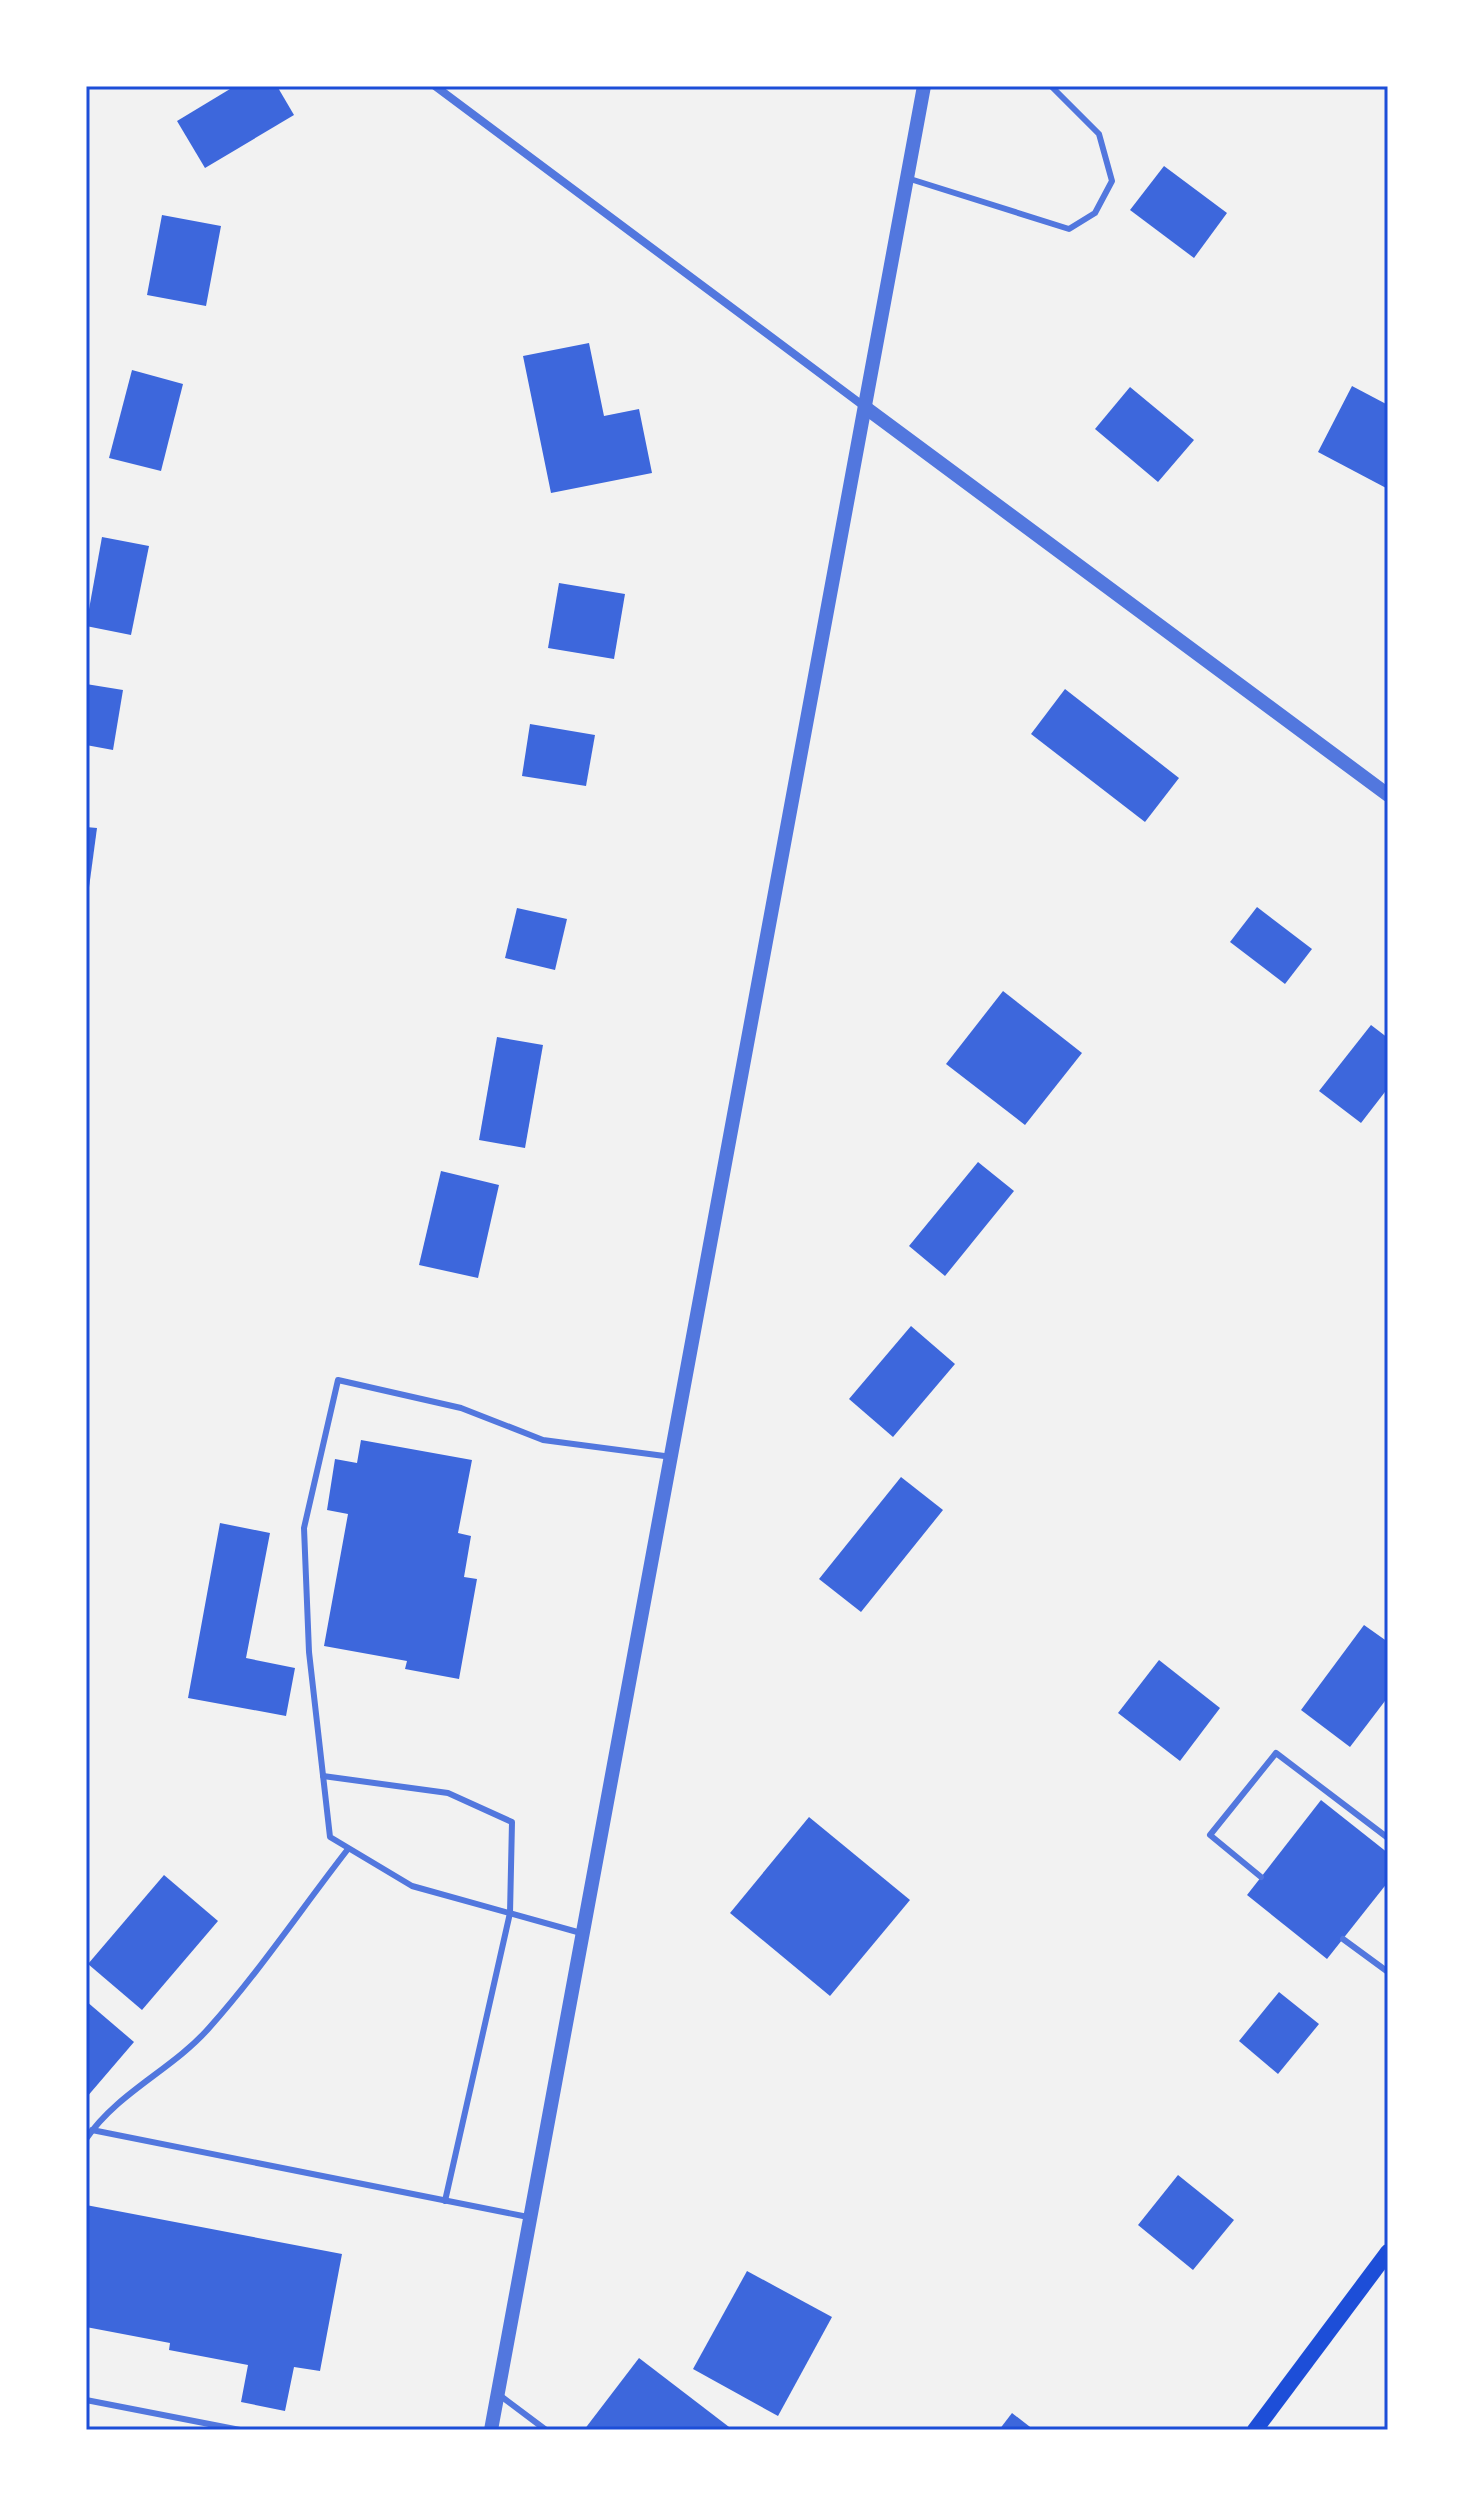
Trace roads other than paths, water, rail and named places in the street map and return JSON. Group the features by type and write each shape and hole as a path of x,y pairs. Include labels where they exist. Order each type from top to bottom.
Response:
{"main road":[{"path":"1255,2430 1388,2252"}],"street":[{"path":"435,86 1388,795"},
{"path":"491,2430 924,86"}],"lane":[{"path":"907,178 1069,229 1095,213 1112,181 1099,134 1051,86"},
{"path":"584,1934 412,1886 330,1837 309,1652 304,1528 338,1380 461,1408 543,1440 673,1457"},
{"path":"1261,1877 1210,1835 1276,1753 1388,1838"},
{"path":"323,1776 448,1793 512,1822 510,1913 445,2201"},
{"path":"86,2139 127,2093 170,2063 208,2029 348,1849"},
{"path":"1343,1939 1388,1972"},
{"path":"92,2130 531,2218"},
{"path":"498,2394 546,2430"},
{"path":"86,2400 240,2430"}]}
